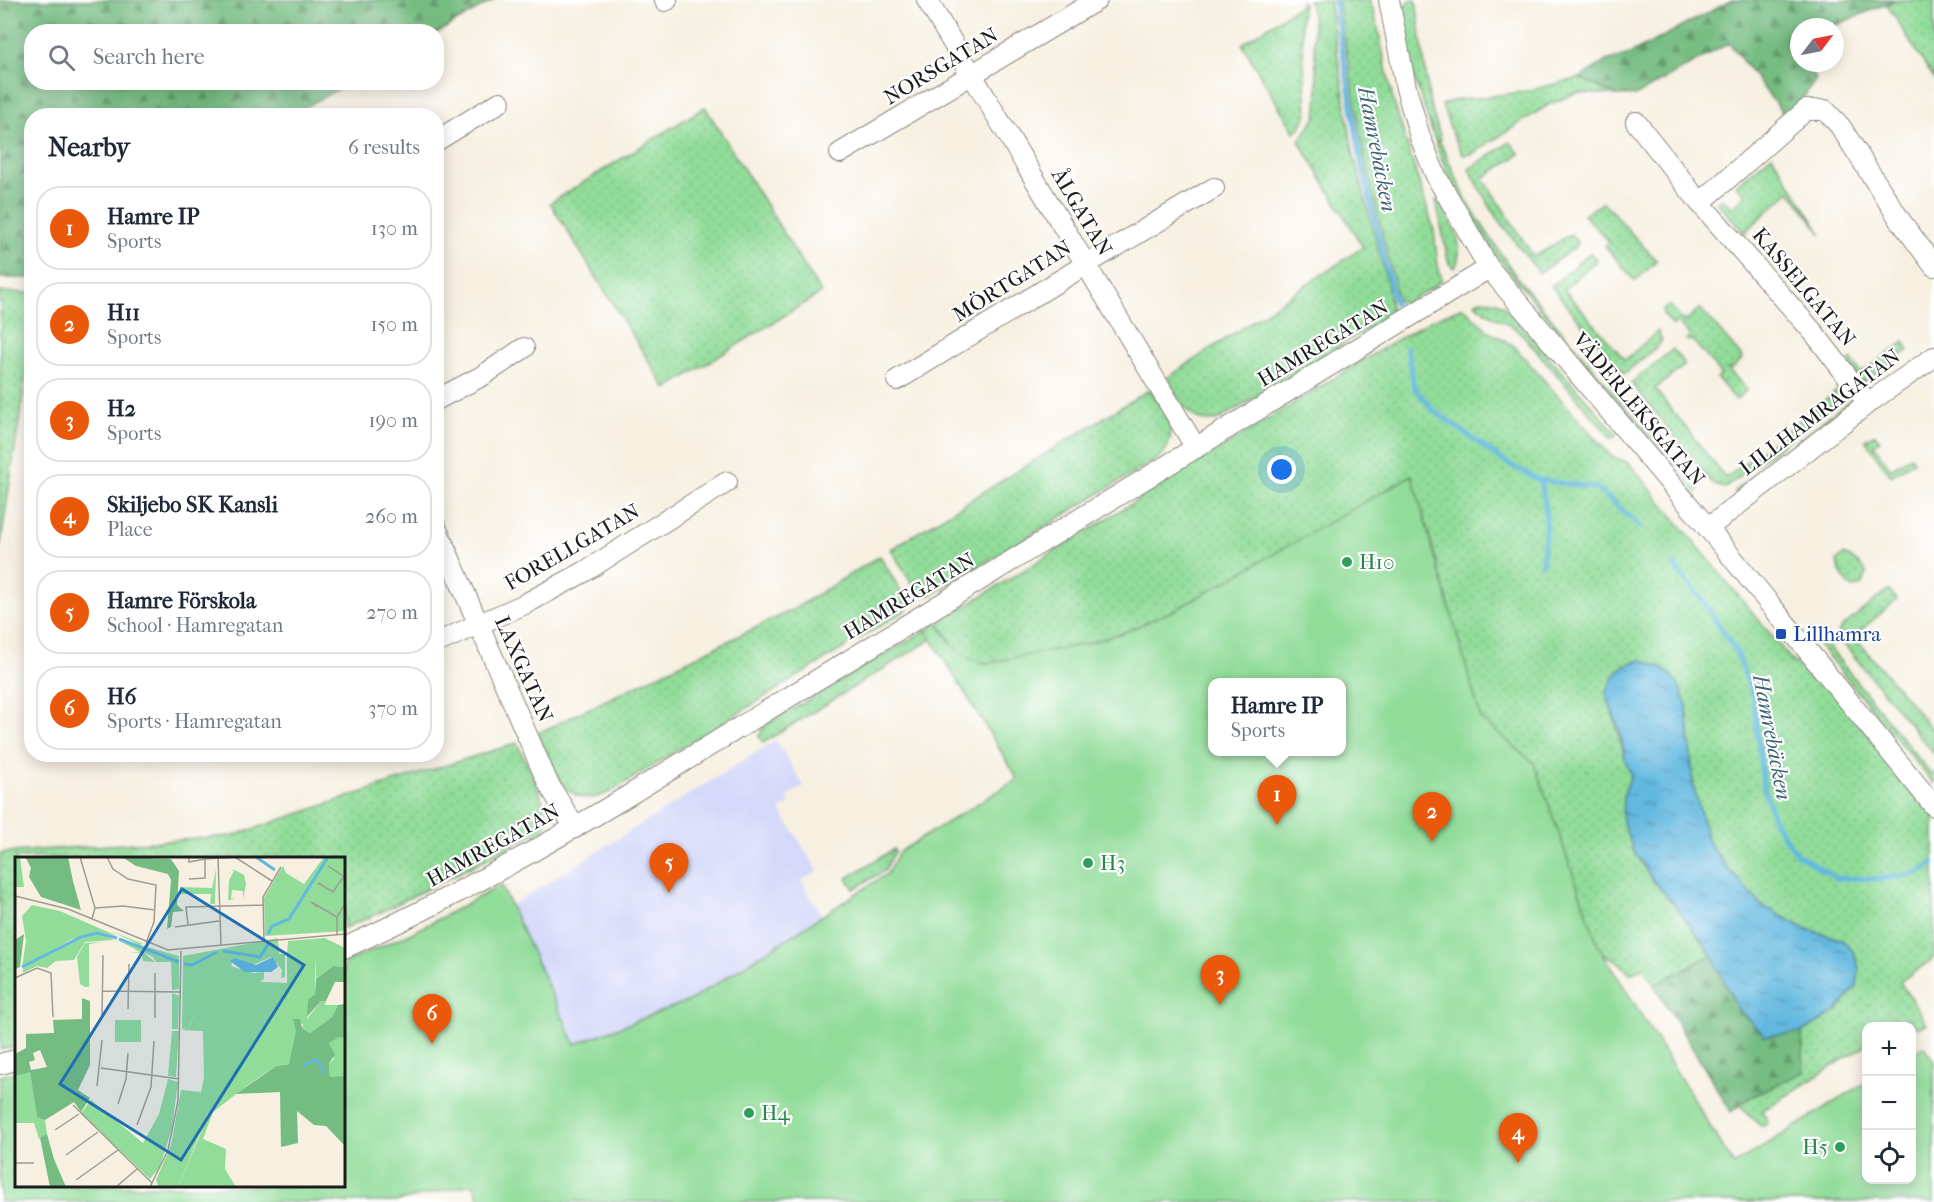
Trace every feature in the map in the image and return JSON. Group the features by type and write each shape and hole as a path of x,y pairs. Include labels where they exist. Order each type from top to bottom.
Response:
{"street":[{"name":"ÅLGATAN","path":"927,0 1196,448"},
{"name":"NORSGATAN","path":"840,153 1097,0"},
{"name":"VÄDERLEKSGATAN","path":"1389,0 1406,88 1420,136 1441,184 1489,268 1708,528 1934,806"},
{"path":"444,136 500,102"},
{"path":"1700,203 1806,110 1825,110 1840,126 1895,213 1934,266"},
{"name":"KASSELGATAN","path":"1636,122 1700,203 1814,333 1868,404"},
{"name":"MÖRTGATAN","path":"897,380 1214,188"},
{"name":"HAMREGATAN","path":"345,948 407,920 574,828 1489,268"},
{"path":"444,396 482,376 524,348"},
{"name":"LILLHAMRAGATAN","path":"1708,528 1868,404 1934,357"},
{"name":"FORELLGATAN","path":"444,640 525,604 584,572 727,482"},
{"name":"LAXGATAN","path":"444,545 548,783 574,828"},
{"path":"0,1064 15,1060"}],"shaded area":[{"path":"776,740 804,786 787,797 790,804 780,810 818,871 801,881 822,915 691,1000 575,1044 510,906"}],"green space":[{"path":"0,0 494,0 444,29 444,24 24,24 24,90 336,90 304,108 24,108 24,278 0,278"},
{"path":"1301,0 1303,3 1301,19 1307,113 1300,128 1294,132 1242,44 1302,4"},
{"path":"1308,0 1329,0 1353,152 1387,282 1391,309 1382,320 1220,419 1201,420 1181,403 1167,378 1363,247 1299,141 1316,117 1318,95 1312,13"},
{"path":"1338,0 1370,0 1393,100 1434,230 1438,266 1442,279 1434,287 1405,303 1398,301 1364,157"},
{"path":"1410,0 1416,0 1430,104 1441,139 1439,140 1470,207 1516,276 1695,489 1697,487 1699,490 1694,495 1502,263 1452,185 1415,80 1404,33 1404,7"},
{"path":"1732,0 1895,0 1844,22 1844,18 1790,18 1790,72 1812,72 1816,79 1802,100 1784,115 1729,43 1635,96 1615,95 1580,78 1606,61 1630,54"},
{"path":"1895,0 1934,0 1934,79 1887,5"},
{"path":"1580,78 1615,95 1576,93 1548,105 1472,154 1463,155 1442,105 1451,101 1522,92"},
{"path":"705,107 821,293 666,389 550,203"},
{"path":"1510,142 1520,154 1483,178 1534,257 1571,234 1577,242 1577,246 1539,273 1495,215 1469,169"},
{"path":"1772,155 1822,235 1790,191 1744,233 1717,202 1722,198 1732,208 1746,195 1736,185"},
{"path":"1438,199 1456,232 1459,249 1455,268 1448,261 1436,200"},
{"path":"1603,202 1657,261 1635,281 1605,246 1609,241 1584,215"},
{"path":"1590,253 1597,260 1564,289 1625,360 1658,331 1662,340 1658,346 1624,374 1551,286"},
{"path":"0,292 24,293 24,388 0,549"},
{"path":"1480,300 1495,301 1503,305 1617,434 1612,439 1522,334 1480,308 1475,303"},
{"path":"1669,305 1684,322 1700,308 1743,358 1733,368 1728,369 1747,390 1736,400 1717,378 1721,374 1693,341 1686,340 1690,335 1677,322 1673,326 1663,314 1663,310"},
{"path":"1463,307 1491,333 1513,345 1611,456 1629,463 1795,664 1804,658 1934,813 1934,958 1900,982 1927,1024 1916,1028 1916,1022 1912,1022 1910,1018 1904,1022 1862,1022 1862,1048 1762,1111 1768,1122 1763,1126 1759,1125 1740,1105 1750,1097 1803,1072 1802,1032 1836,1012 1857,986 1842,940 1804,928 1761,905 1724,864 1708,842 1693,784 1687,707 1612,713 1631,775 1623,797 1633,850 1652,879 1675,905 1712,955 1654,985 1643,967 1631,974 1614,959 1593,949 1346,755 1346,678 1208,678 1208,681 1089,643 1010,660 976,662 961,656 938,623 1429,321"},
{"path":"1904,342 1909,350 1862,383 1849,366 1851,359 1861,373"},
{"path":"1673,349 1685,365 1655,389 1726,478 1843,386 1848,392 1725,488 1714,485 1631,383"},
{"path":"1150,389 1169,421 1171,429 1168,446 1162,456 931,595 922,596 917,593 891,549"},
{"path":"1853,398 1857,400 1735,495 1735,490"},
{"path":"1875,434 1880,440 1874,445 1891,469 1911,456 1914,461 1891,476 1865,440"},
{"path":"1412,475 1481,719 1534,763 1598,945 1734,1165 1862,1085 1862,1184 1916,1184 1916,1051 1924,1046 1934,1061 1934,1202 481,1202 473,1184 394,1202 0,1202 0,1076 15,1072 15,1187 345,1187 345,963 416,931 501,885 575,1044 691,1000 887,874 899,852 1016,780 1015,774 926,630 938,623 952,645 963,655 978,662 988,663 1089,643 1125,632 1179,608"},
{"path":"1843,555 1857,562 1867,574 1862,585 1853,588 1842,576 1837,561"},
{"path":"880,556 906,600 908,605 906,610 610,792 594,797 581,797 562,784 538,733 794,609"},
{"path":"1886,591 1890,591 1897,600 1854,636 1934,731 1934,754 1839,638 1838,633 1841,628"},
{"path":"926,630 932,639 763,743 759,736 764,726"},
{"path":"1824,641 1931,774 1934,773 1934,784 1819,645"},
{"path":"517,743 541,797 545,829 375,915 345,928 345,857 15,857 15,1046 0,1050 0,853 232,836"},
{"path":"894,849 895,852 884,871 854,889 847,878"},
{"path":"1712,955 1737,1008 1765,1036 1802,1032 1804,1072 1750,1097 1731,1112 1654,985"}],"water":[{"path":"1643,660 1660,667 1671,675 1680,688 1687,707 1693,784 1708,842 1724,864 1761,905 1804,928 1842,940 1854,952 1859,969 1857,986 1836,1012 1802,1032 1765,1036 1737,1008 1712,955 1675,905 1652,879 1633,850 1622,820 1623,797 1631,775 1626,763 1620,732 1606,694 1612,681 1623,667"}],"waterway":[{"name":"Hamrebäcken","path":"1334,0 1361,162 1395,304"},
{"name":"Hamrebäcken","path":"1407,348 1414,387 1433,410 1505,462 1539,480 1597,488 1641,527"},
{"path":"1539,480 1546,511 1542,564"},
{"name":"Hamrebäcken","path":"1674,565 1704,603 1737,653 1753,696 1763,784 1774,822 1797,854 1836,878 1881,879 1918,873 1934,863"}],"place":[{"name":"H10","path":"1347,562"},
{"name":"Lillhamra","path":"1781,634"},
{"name":"Hamre IP","path":"1277,825"},
{"name":"H11","path":"1432,842"},
{"name":"H3","path":"1088,863"},
{"name":"Hamre Förskola","path":"669,893"},
{"name":"H2","path":"1220,1005"},
{"name":"H6","path":"432,1044"},
{"name":"H4","path":"749,1113"},
{"name":"H5","path":"1840,1147"},
{"name":"Skiljebo SK Kansli","path":"1518,1163"}]}
